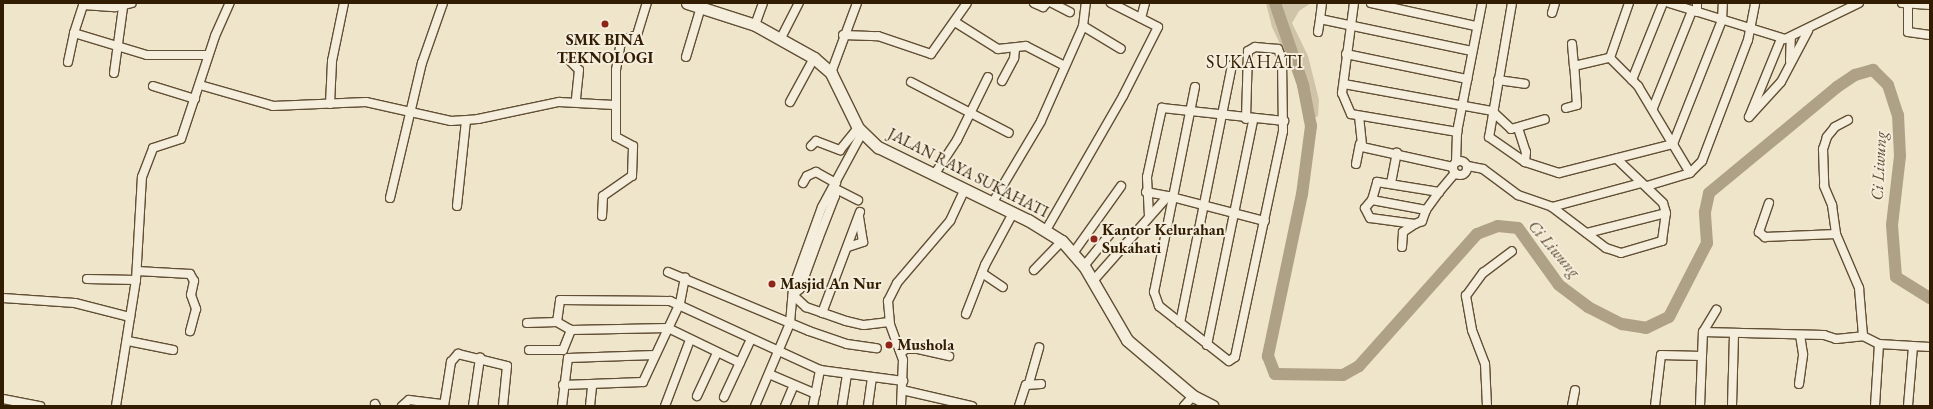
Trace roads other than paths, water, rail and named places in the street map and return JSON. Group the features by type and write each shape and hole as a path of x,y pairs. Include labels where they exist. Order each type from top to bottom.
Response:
{"main road":[{"name":"JALAN RAYA SUKAHATI","path":"687,3 755,25 781,38 814,58 831,73 860,130 878,146 934,176 993,202 1046,230 1062,241 1074,252 1084,266 1127,340 1194,396 1213,406"}],"street":[{"path":"68,62 81,9 89,3 123,7 132,3"},
{"path":"116,406 128,341 136,280 142,177 147,159 159,143 181,139 200,85 208,55 230,3"},
{"path":"330,104 332,60 344,3"},
{"path":"390,198 410,111 443,3"},
{"path":"602,216 603,196 632,176 633,146 616,137 614,105 618,49 621,41 637,35 647,3"},
{"path":"755,25 763,3"},
{"path":"781,38 799,3"},
{"path":"831,73 843,35 857,3"},
{"path":"843,35 878,36 928,55 955,22 967,3"},
{"path":"1034,3 1045,7 1047,3"},
{"path":"1052,3 1070,12"},
{"path":"993,202 1041,121 1063,64 1083,26 1086,3"},
{"path":"1046,230 1123,96 1158,27 1111,3"},
{"path":"1141,18 1145,3"},
{"path":"1318,32 1322,3"},
{"path":"1354,3 1346,54 1342,94 1351,113 1359,116 1457,132"},
{"path":"1371,3 1476,26"},
{"path":"1455,167 1457,132 1461,107 1476,26 1482,3"},
{"path":"1512,3 1487,135 1525,162 1559,173 1674,144"},
{"path":"1552,13 1555,3"},
{"path":"1610,58 1629,3"},
{"path":"1632,80 1663,3"},
{"path":"1669,3 1781,39 1791,38 1808,31 1859,3"},
{"path":"1653,108 1697,3"},
{"path":"1674,144 1722,20 1723,3"},
{"path":"1552,207 1690,173 1702,161 1751,30 1755,3"},
{"path":"1930,5 1905,3 1908,32 1930,35"},
{"path":"114,72 123,7"},
{"path":"686,58 701,7"},
{"path":"1320,19 1350,27 1472,51"},
{"path":"955,22 998,49 1015,50 1026,46 1063,64"},
{"path":"1083,26 1121,48"},
{"path":"1781,39 1749,117 1775,91 1808,31"},
{"path":"74,33 118,48 158,56 208,55"},
{"path":"1790,65 1791,38"},
{"path":"1566,108 1577,105 1572,44"},
{"path":"1195,87 1171,197 1154,292 1159,306 1224,359 1232,360 1235,357 1265,221 1284,121 1282,59 1273,47 1255,47 1248,51 1250,119 1234,212 1207,345"},
{"path":"1002,81 1014,58 1015,50"},
{"path":"1346,54 1467,79"},
{"path":"790,102 814,58"},
{"path":"1574,66 1610,58"},
{"path":"1610,58 1632,80 1653,108 1690,173"},
{"path":"571,62 578,70 576,102"},
{"path":"1180,323 1204,206 1220,116 1232,65"},
{"path":"934,176 971,111 988,77"},
{"path":"1498,80 1525,84"},
{"path":"911,82 971,111 1009,133"},
{"path":"1344,84 1461,107 1492,111 1508,127 1518,128 1545,119"},
{"path":"200,85 273,106 375,103 435,118 466,121 536,104 576,102 614,105"},
{"path":"153,86 195,99"},
{"path":"1149,216 1146,192 1159,111 1164,108 1191,110 1220,116 1284,121"},
{"path":"1356,164 1362,146 1359,116"},
{"path":"1848,120 1830,131 1823,149 1824,186 1832,205 1836,234 1857,280 1863,336"},
{"path":"457,206 466,121"},
{"path":"1518,128 1526,152 1525,162"},
{"path":"811,146 816,141 840,150 860,130"},
{"path":"755,406 790,323 793,295 835,186 860,130"},
{"path":"1362,146 1455,167 1464,175 1468,166"},
{"path":"1391,183 1397,153"},
{"path":"1402,246 1403,232 1422,221 1426,210 1455,167 1463,161 1468,166 1483,169 1518,194 1552,207 1614,253 1662,241 1666,213 1663,203 1618,159"},
{"path":"803,183 807,176 816,172 858,200"},
{"path":"1415,224 1370,218 1365,208 1372,200 1377,182 1391,183 1439,192"},
{"path":"1074,252 1121,186"},
{"path":"901,406 903,380 901,353 889,318 890,293 950,221 965,189"},
{"path":"1146,192 1234,212 1265,221"},
{"path":"1093,281 1149,216 1171,197"},
{"path":"1372,200 1426,210"},
{"path":"1769,203 1759,232 1765,237 1836,234"},
{"path":"966,314 982,272 1013,213"},
{"path":"1587,233 1666,213"},
{"path":"822,313 860,214 863,242 848,247"},
{"path":"1084,266 1109,235"},
{"path":"1034,270 1062,241"},
{"path":"1488,406 1485,364 1472,330 1466,296 1483,273 1512,251"},
{"path":"137,271 190,274 194,280 191,295 196,313 190,331"},
{"path":"668,272 685,277 790,323 847,344 877,348"},
{"path":"982,272 1003,287"},
{"path":"563,385 592,386 641,383 680,303 685,277"},
{"path":"87,279 136,280"},
{"path":"793,295 806,307 822,313 864,325 887,322"},
{"path":"3,298 75,303 130,317"},
{"path":"557,322 560,300 680,303 751,339 820,370 903,380"},
{"path":"1700,406 1703,332 1716,310"},
{"path":"526,323 557,322 571,330 668,328 740,363"},
{"path":"529,350 563,350 571,330"},
{"path":"1703,332 1800,336 1824,335 1836,339 1863,336 1879,344 1930,347"},
{"path":"1732,406 1734,334"},
{"path":"1799,384 1803,354 1800,336"},
{"path":"724,397 751,339"},
{"path":"665,406 690,340"},
{"path":"128,341 173,350"},
{"path":"1875,406 1879,344"},
{"path":"1908,406 1912,346"},
{"path":"1019,406 1029,383 1039,347"},
{"path":"901,353 906,349 918,349 949,356"},
{"path":"696,396 717,352"},
{"path":"402,406 409,400 444,405 452,357 458,354 480,358 507,366 503,406"},
{"path":"562,406 563,385 568,358 655,355"},
{"path":"1655,406 1660,355 1702,356"},
{"path":"473,406 480,358"},
{"path":"812,406 816,394 820,370"},
{"path":"769,374 793,387 816,394"},
{"path":"842,406 847,374"},
{"path":"868,406 872,377"},
{"path":"1029,383 1041,384"},
{"path":"590,406 592,386"},
{"path":"785,406 793,387"},
{"path":"902,390 972,406"},
{"path":"1572,406 1575,390"},
{"path":"1184,406 1194,396"},
{"path":"3,399 40,406"}],"waterway":[{"name":"Ci Liwung","path":"1275,3 1303,85 1311,126 1302,194 1268,356 1275,374 1343,375 1359,366 1477,234 1498,226 1518,228 1559,285 1588,307 1622,324 1646,328 1669,317 1707,243 1705,212 1709,193 1837,87 1855,75 1873,70 1888,85 1898,115 1900,156 1892,225 1896,277 1930,298"}],"place":[{"name":"SMK BINA TEKNOLOGI","path":"605,24"},
{"name":"Kantor Kelurahan Sukahati","path":"1094,239"},
{"name":"Masjid An Nur","path":"772,284"},
{"name":"Mushola","path":"889,345"}],"district":[{"name":"SUKAHATI","path":"1255,62"}]}
